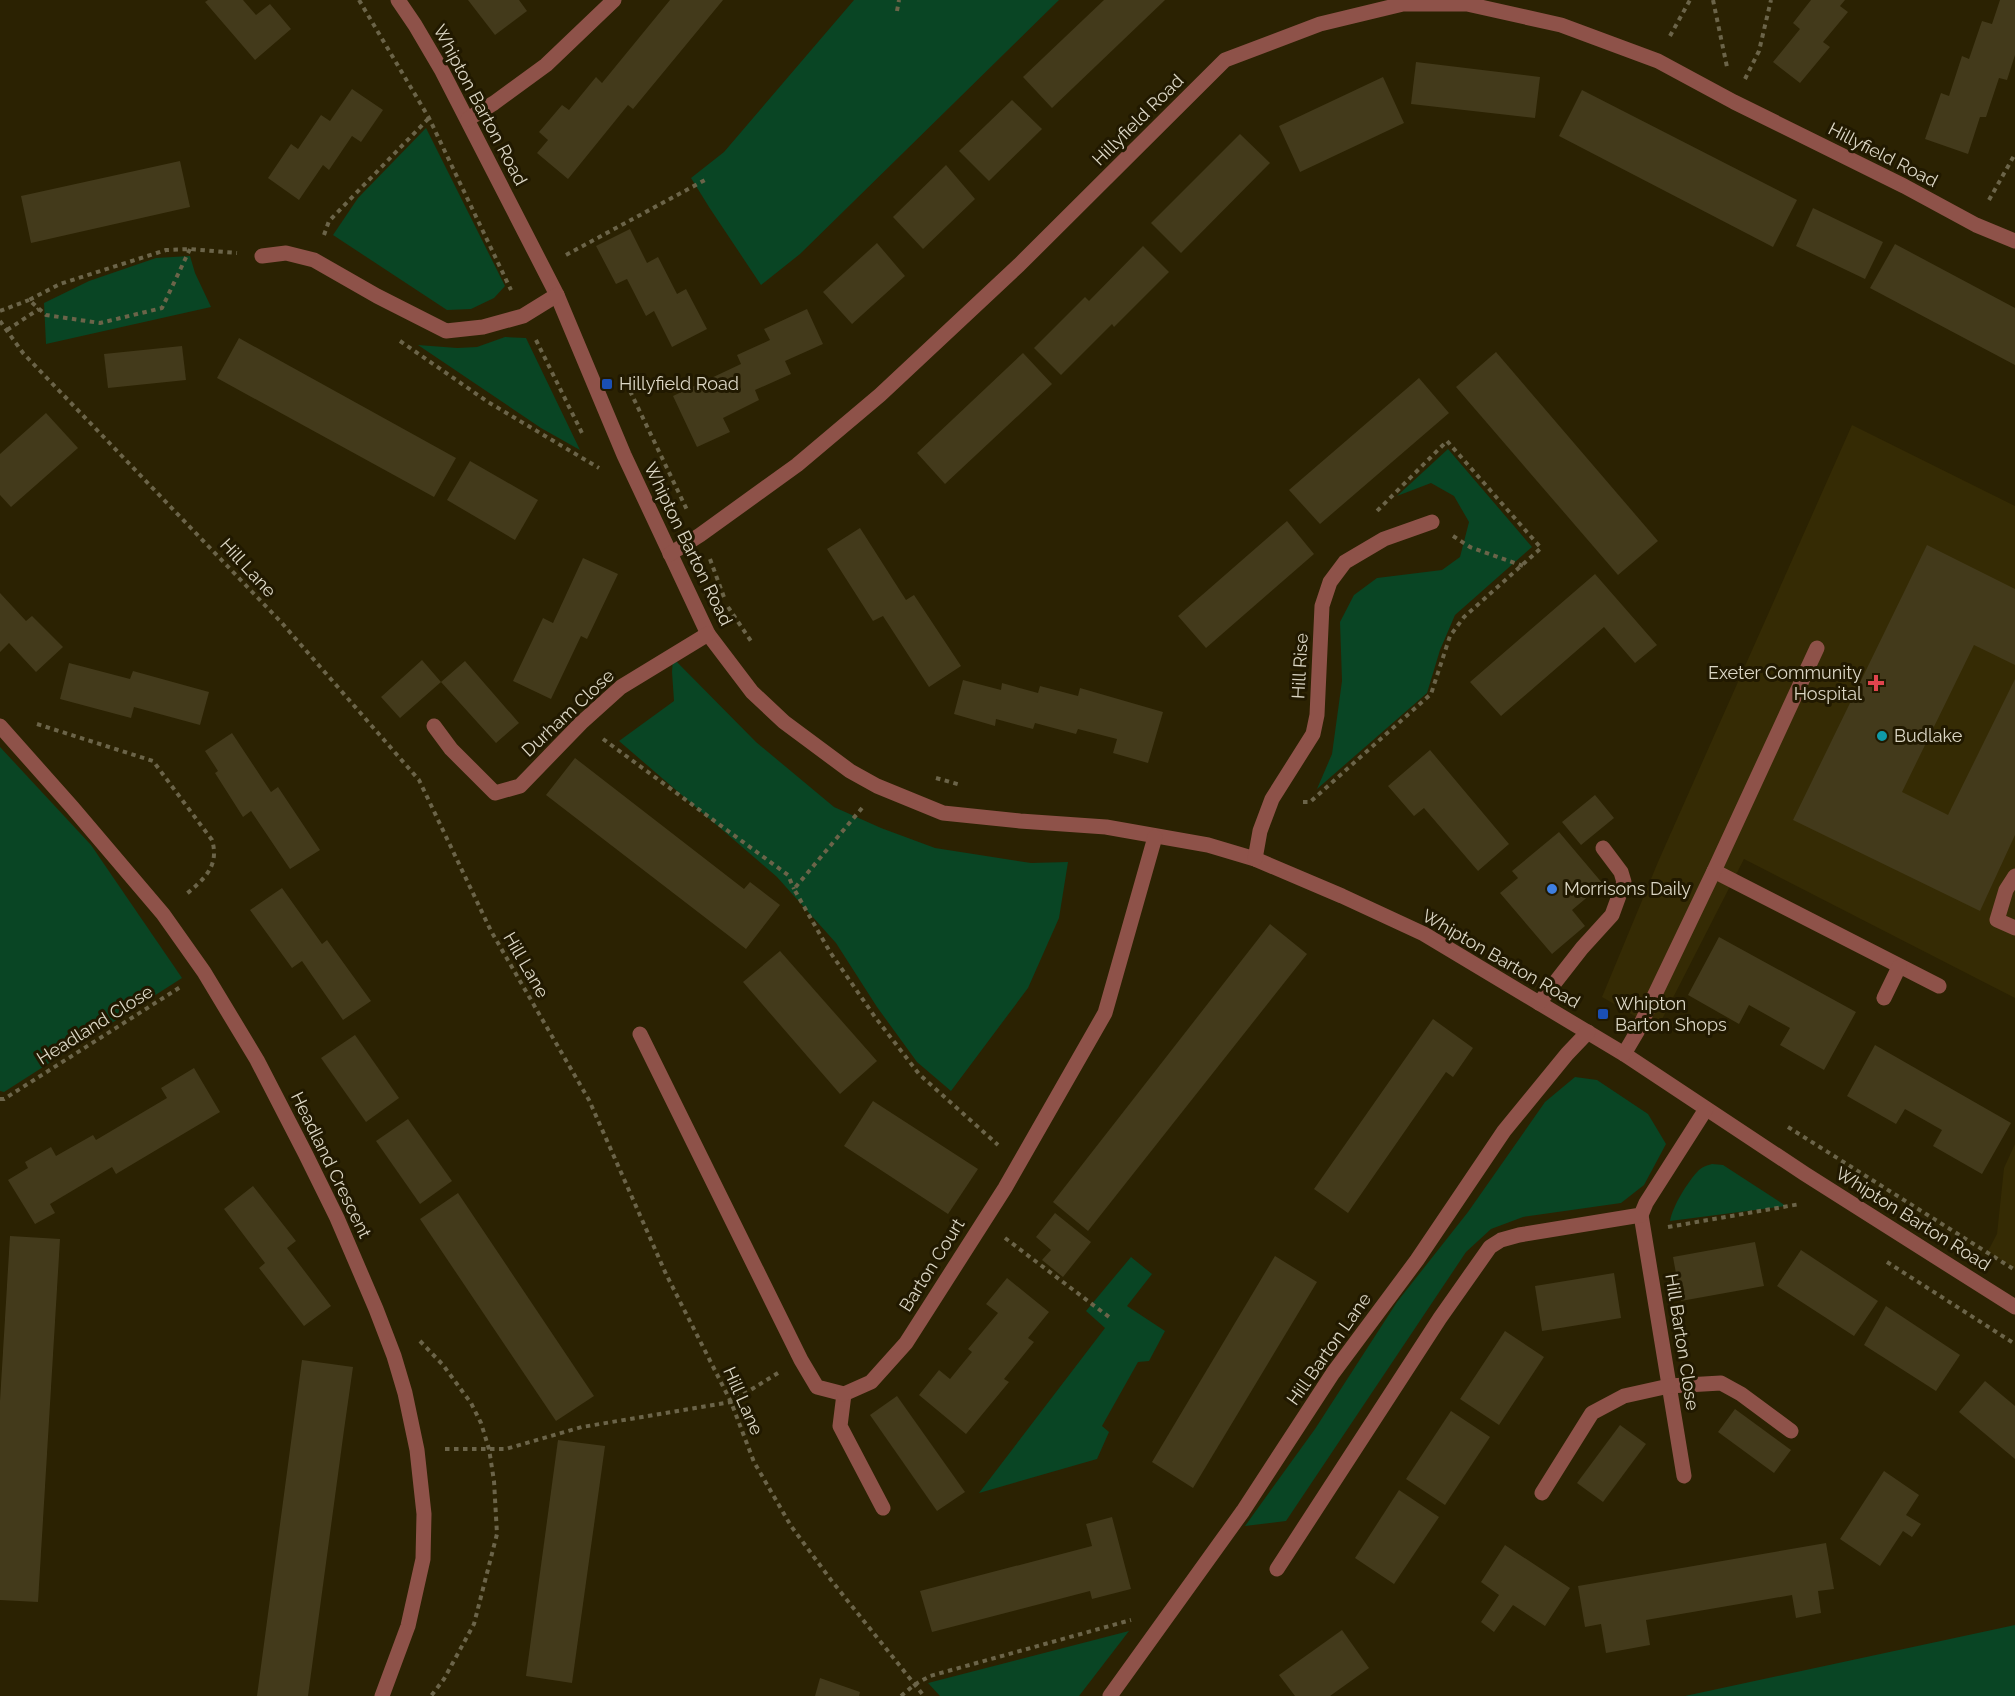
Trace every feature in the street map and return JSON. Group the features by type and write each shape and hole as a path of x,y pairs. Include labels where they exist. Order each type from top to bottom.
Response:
{"street":[{"name":"Whipton Barton Road","path":"398,0 415,25 468,119 557,296 624,455 708,634 752,692 784,722 850,771 885,790 943,813 1106,827 1208,845 1255,859 1424,934 1624,1054 1805,1174 2015,1307"},
{"path":"468,119 546,65 614,0"},
{"name":"Hillyfield Road","path":"670,554 797,465 880,395 1019,265 1225,60 1320,24 1403,4 1467,4 1561,25 1658,61 1976,225 2015,241"},
{"path":"262,256 286,253 314,260 377,296 446,331 483,327 523,316 557,296"},
{"name":"Hill Rise","path":"1255,859 1260,831 1272,799 1313,734 1317,715 1322,606 1330,582 1345,562 1384,539 1432,522"},
{"name":"Durham Close","path":"434,726 451,748 495,793 520,786 581,723 621,687 708,634"},
{"path":"1624,1054 1637,1032 1714,871 1817,648"},
{"name":"Headland Crescent","path":"0,726 163,914 204,972 257,1060 337,1218 376,1309 405,1393 417,1450 424,1514 423,1559 408,1626 382,1696"},
{"path":"1019,1164 1105,1012 1155,837"},
{"path":"1539,1003 1581,948 1612,915 1624,882 1621,872 1603,848"},
{"path":"1714,871 1939,986"},
{"path":"2015,876 2006,890 1997,920 2015,928"},
{"path":"1884,998 1899,967"},
{"name":"Hill Barton Lane","path":"1110,1696 1243,1511 1333,1373 1417,1260 1504,1131 1588,1032"},
{"path":"640,1034 801,1360 818,1387 844,1394 840,1426 884,1508"},
{"path":"1277,1569 1440,1318 1490,1247 1501,1240 1519,1236 1641,1215 1646,1203 1706,1109"},
{"name":"Barton Court","path":"844,1394 871,1383 906,1343 1019,1164"},
{"name":"Hill Barton Close","path":"1641,1215 1684,1476"},
{"path":"1542,1493 1592,1413 1624,1396 1669,1386 1721,1383 1741,1394 1791,1431"}],"path":[{"path":"359,0 429,118 523,316 585,439"},
{"path":"897,11 899,0"},
{"path":"1673,30 1690,0"},
{"path":"1713,0 1734,102"},
{"path":"1759,51 1771,0"},
{"path":"1993,193 2015,154"},
{"path":"565,255 705,180"},
{"path":"562,248 570,266"},
{"path":"0,311 29,300 60,284 166,250 190,249 262,256"},
{"path":"29,300 46,315 100,323 162,308 190,249"},
{"path":"8,330 39,309"},
{"name":"Hill Lane","path":"0,321 23,353 281,622 418,780 491,931 589,1100 666,1274 731,1402 754,1462 791,1526 924,1696"},
{"path":"630,391 700,535 728,606 757,650"},
{"path":"1272,799 1310,802 1431,694 1450,636 1464,617 1541,548 1447,441 1368,520 1361,553"},
{"path":"595,459 600,469"},
{"path":"1432,522 1470,547 1523,566"},
{"path":"34,723 153,761 212,840 215,851 213,865 207,875 163,914"},
{"path":"581,723 788,875 830,951 875,1017 919,1074 1019,1164"},
{"path":"928,775 967,786"},
{"path":"794,889 862,808 853,802"},
{"name":"Headland Close","path":"0,1099 4,1099 204,972"},
{"path":"1778,1121 2015,1270"},
{"path":"1644,1231 1800,1204 1790,1198"},
{"path":"983,1221 1109,1317"},
{"path":"1880,1257 2015,1344"},
{"path":"415,1336 443,1365 471,1404 481,1423 489,1449 494,1481 496,1534 474,1624 444,1679 431,1696"},
{"path":"417,1450 506,1449 582,1427 731,1402 801,1360"},
{"path":"901,1696 930,1676 1135,1618"}],"shaded area":[{"name":"Exeter Community Hospital","path":"1852,425 2015,506 2015,998 1744,859 1657,1029 1602,997 1658,862"},
{"path":"2015,1144 2015,1269 1988,1251 1997,1234 2004,1168"}],"green space":[{"path":"854,0 1059,0 800,254 761,285 691,178 724,152"},
{"path":"426,128 505,286 494,298 471,309 447,310 333,235 358,198"},
{"path":"190,256 195,273 211,307 46,344 44,303 89,281 156,258"},
{"path":"505,337 526,338 580,450 541,428 418,345 477,347"},
{"path":"1448,449 1532,547 1455,615 1440,650 1427,693 1317,789 1332,754 1342,681 1340,622 1354,595 1377,578 1442,570 1460,557 1469,522 1454,496 1431,483 1397,496"},
{"path":"673,658 756,742 834,807 935,848 1031,863 1068,862 1059,918 1028,988 951,1091 917,1062 877,1007 836,943 777,877 619,741 674,701"},
{"path":"0,747 91,845 182,978 4,1092 0,1091"},
{"path":"1575,1077 1597,1080 1648,1114 1666,1144 1644,1185 1621,1203 1523,1217 1491,1229 1466,1252 1286,1521 1245,1526 1315,1429 1397,1302 1468,1212 1545,1102"},
{"path":"1712,1164 1723,1165 1786,1206 1670,1221 1677,1202 1690,1181 1700,1169"},
{"path":"1131,1257 1152,1274 1127,1306 1165,1331 1149,1361 1138,1362 1102,1426 1109,1432 1097,1459 979,1493 1105,1328 1086,1311"},
{"path":"2015,1625 2015,1696 1685,1696"},
{"path":"1129,1631 1079,1696 940,1696 928,1683"}],"building":[{"path":"208,0 243,0 256,15 270,4 291,29 255,60 205,2"},
{"path":"468,0 519,0 527,11 495,35"},
{"path":"670,0 723,0 633,109 628,105 568,179 537,153 548,140 539,132 562,105 569,110 596,77 602,83"},
{"path":"1104,0 1165,0 1052,108 1023,77"},
{"path":"1811,0 1845,0 1840,6 1848,12 1823,42 1830,47 1800,83 1773,62 1800,29 1793,23"},
{"path":"2000,0 2015,0 2015,55 2007,80 1999,78 1986,117 1980,117 1968,154 1925,139 1941,93 1949,96 1962,56 1969,59 1982,21 1992,24"},
{"path":"1416,62 1540,77 1535,118 1411,104"},
{"path":"1383,77 1404,123 1300,172 1279,126"},
{"path":"352,89 383,110 361,142 352,136 329,170 323,165 299,200 268,178 291,144 298,149 321,115 330,121"},
{"path":"1582,90 1797,200 1773,247 1559,136"},
{"path":"1012,100 1042,129 989,181 959,151"},
{"path":"1240,134 1270,163 1181,253 1151,223"},
{"path":"180,161 190,207 31,243 21,196"},
{"path":"946,165 975,199 923,249 893,217"},
{"path":"1813,208 1883,242 1865,279 1796,246"},
{"path":"630,229 647,263 658,257 677,294 686,289 707,329 672,347 654,311 646,316 627,279 616,284 596,246"},
{"path":"877,243 905,276 852,324 823,292"},
{"path":"1895,244 2015,308 2015,365 1870,288"},
{"path":"1143,246 1169,272 1114,327 1112,324 1061,375 1034,348 1085,297 1089,301"},
{"path":"807,309 823,344 785,361 791,374 755,390 759,400 723,418 730,432 697,447 673,396 741,364 737,355 770,340 764,329"},
{"path":"239,338 456,458 434,497 217,378"},
{"path":"182,346 186,380 108,388 104,354"},
{"path":"1496,352 1658,541 1618,575 1456,387"},
{"path":"1023,353 1052,384 945,484 917,453"},
{"path":"1419,378 1449,413 1320,524 1289,490"},
{"path":"46,413 78,448 11,507 0,495 0,454"},
{"path":"470,461 538,500 515,540 447,500"},
{"path":"1287,521 1314,554 1206,648 1178,616"},
{"path":"860,528 906,600 914,595 961,666 929,687 883,616 873,621 827,549"},
{"name":"Budlake","path":"1927,545 2015,589 2015,665 1974,645 1902,792 1948,815 2015,679 2015,835 1980,911 1793,820"},
{"path":"583,558 618,574 587,639 581,636 551,699 513,681 543,618 553,623"},
{"path":"1595,574 1657,645 1635,663 1604,627 1501,716 1470,682"},
{"path":"0,593 26,621 32,616 63,647 36,672 9,643 0,652"},
{"path":"422,660 441,682 400,718 381,697"},
{"path":"465,661 519,723 496,743 441,682"},
{"path":"69,663 130,679 133,671 209,692 200,725 134,707 131,718 60,699"},
{"path":"963,680 1001,690 1002,683 1038,693 1040,686 1078,696 1080,688 1163,712 1148,763 1113,753 1117,739 1078,729 1076,734 1035,723 1033,729 996,719 995,726 954,714"},
{"path":"232,733 271,792 278,787 320,850 290,869 251,811 243,817 215,773 218,771 205,751"},
{"path":"1430,750 1509,844 1478,871 1424,808 1414,816 1388,786"},
{"path":"575,758 744,889 750,882 780,905 746,949 546,795"},
{"path":"1595,795 1614,818 1581,845 1562,822"},
{"name":"Morrisons Daily","path":"1559,832 1603,884 1572,910 1585,926 1552,954 1500,893 1518,878 1512,871"},
{"path":"282,888 322,944 327,940 371,1001 343,1020 302,961 292,968 250,910"},
{"path":"1270,924 1307,954 1088,1231 1053,1202"},
{"path":"1719,937 1856,1012 1824,1070 1780,1045 1790,1028 1749,1005 1739,1024 1688,995"},
{"path":"780,951 877,1061 840,1094 743,982"},
{"path":"1433,1019 1473,1048 1453,1077 1446,1072 1348,1213 1314,1189"},
{"path":"355,1035 399,1098 366,1122 321,1058"},
{"path":"1875,1045 2011,1123 1982,1174 1933,1146 1942,1130 1905,1109 1896,1124 1847,1096"},
{"path":"194,1068 220,1112 116,1174 112,1167 50,1204 55,1213 35,1224 8,1180 28,1168 25,1162 51,1147 56,1156 93,1135 96,1140 167,1098 161,1088"},
{"path":"873,1101 978,1169 948,1214 844,1146"},
{"path":"408,1119 452,1181 420,1204 376,1141"},
{"path":"253,1186 296,1241 287,1248 331,1306 304,1326 259,1268 265,1263 224,1209"},
{"path":"458,1193 594,1396 556,1421 420,1219"},
{"path":"1055,1213 1091,1242 1063,1277 1042,1260 1051,1250 1036,1237"},
{"path":"10,1236 60,1239 38,1602 0,1600 0,1401"},
{"path":"1755,1242 1764,1286 1681,1301 1673,1257"},
{"path":"1801,1250 1878,1301 1854,1336 1777,1286"},
{"path":"1275,1256 1317,1282 1193,1488 1152,1462"},
{"path":"1614,1273 1621,1318 1542,1331 1535,1286"},
{"path":"1007,1278 1049,1312 1028,1338 1034,1342 1004,1379 1009,1382 966,1434 919,1395 939,1370 950,1379 972,1352 968,1349 998,1313 986,1304"},
{"path":"1886,1306 1960,1355 1936,1391 1864,1345"},
{"path":"1505,1331 1544,1357 1499,1425 1460,1399"},
{"path":"302,1360 353,1367 308,1696 257,1696"},
{"path":"1985,1381 2015,1406 2015,1459 1959,1412"},
{"path":"897,1396 965,1492 937,1511 870,1415"},
{"path":"1735,1409 1791,1450 1774,1473 1718,1432"},
{"path":"1451,1411 1490,1437 1445,1505 1406,1479"},
{"path":"1620,1425 1646,1444 1603,1502 1577,1483"},
{"path":"558,1440 605,1446 572,1683 526,1676"},
{"path":"1884,1471 1919,1495 1906,1515 1921,1524 1912,1537 1903,1531 1880,1566 1840,1539"},
{"path":"1399,1490 1439,1517 1394,1584 1355,1558"},
{"path":"1112,1517 1131,1589 1092,1599 1090,1591 932,1632 920,1591 1092,1546 1086,1524"},
{"path":"1826,1543 1834,1589 1818,1591 1821,1613 1796,1618 1792,1595 1646,1620 1650,1645 1606,1653 1601,1624 1585,1627 1578,1586"},
{"path":"1505,1545 1570,1588 1545,1626 1513,1605 1494,1632 1481,1622 1499,1595 1481,1582"},
{"path":"1342,1630 1369,1668 1330,1696 1295,1696 1279,1675"},
{"path":"820,1678 860,1692 859,1696 815,1696"}],"place":[{"name":"Hillyfield Road","path":"607,384"},
{"name":"Exeter Community Hospital","path":"1876,683"},
{"name":"Budlake","path":"1882,736"},
{"name":"Morrisons Daily","path":"1552,889"},
{"name":"Whipton Barton Shops","path":"1603,1014"}]}
